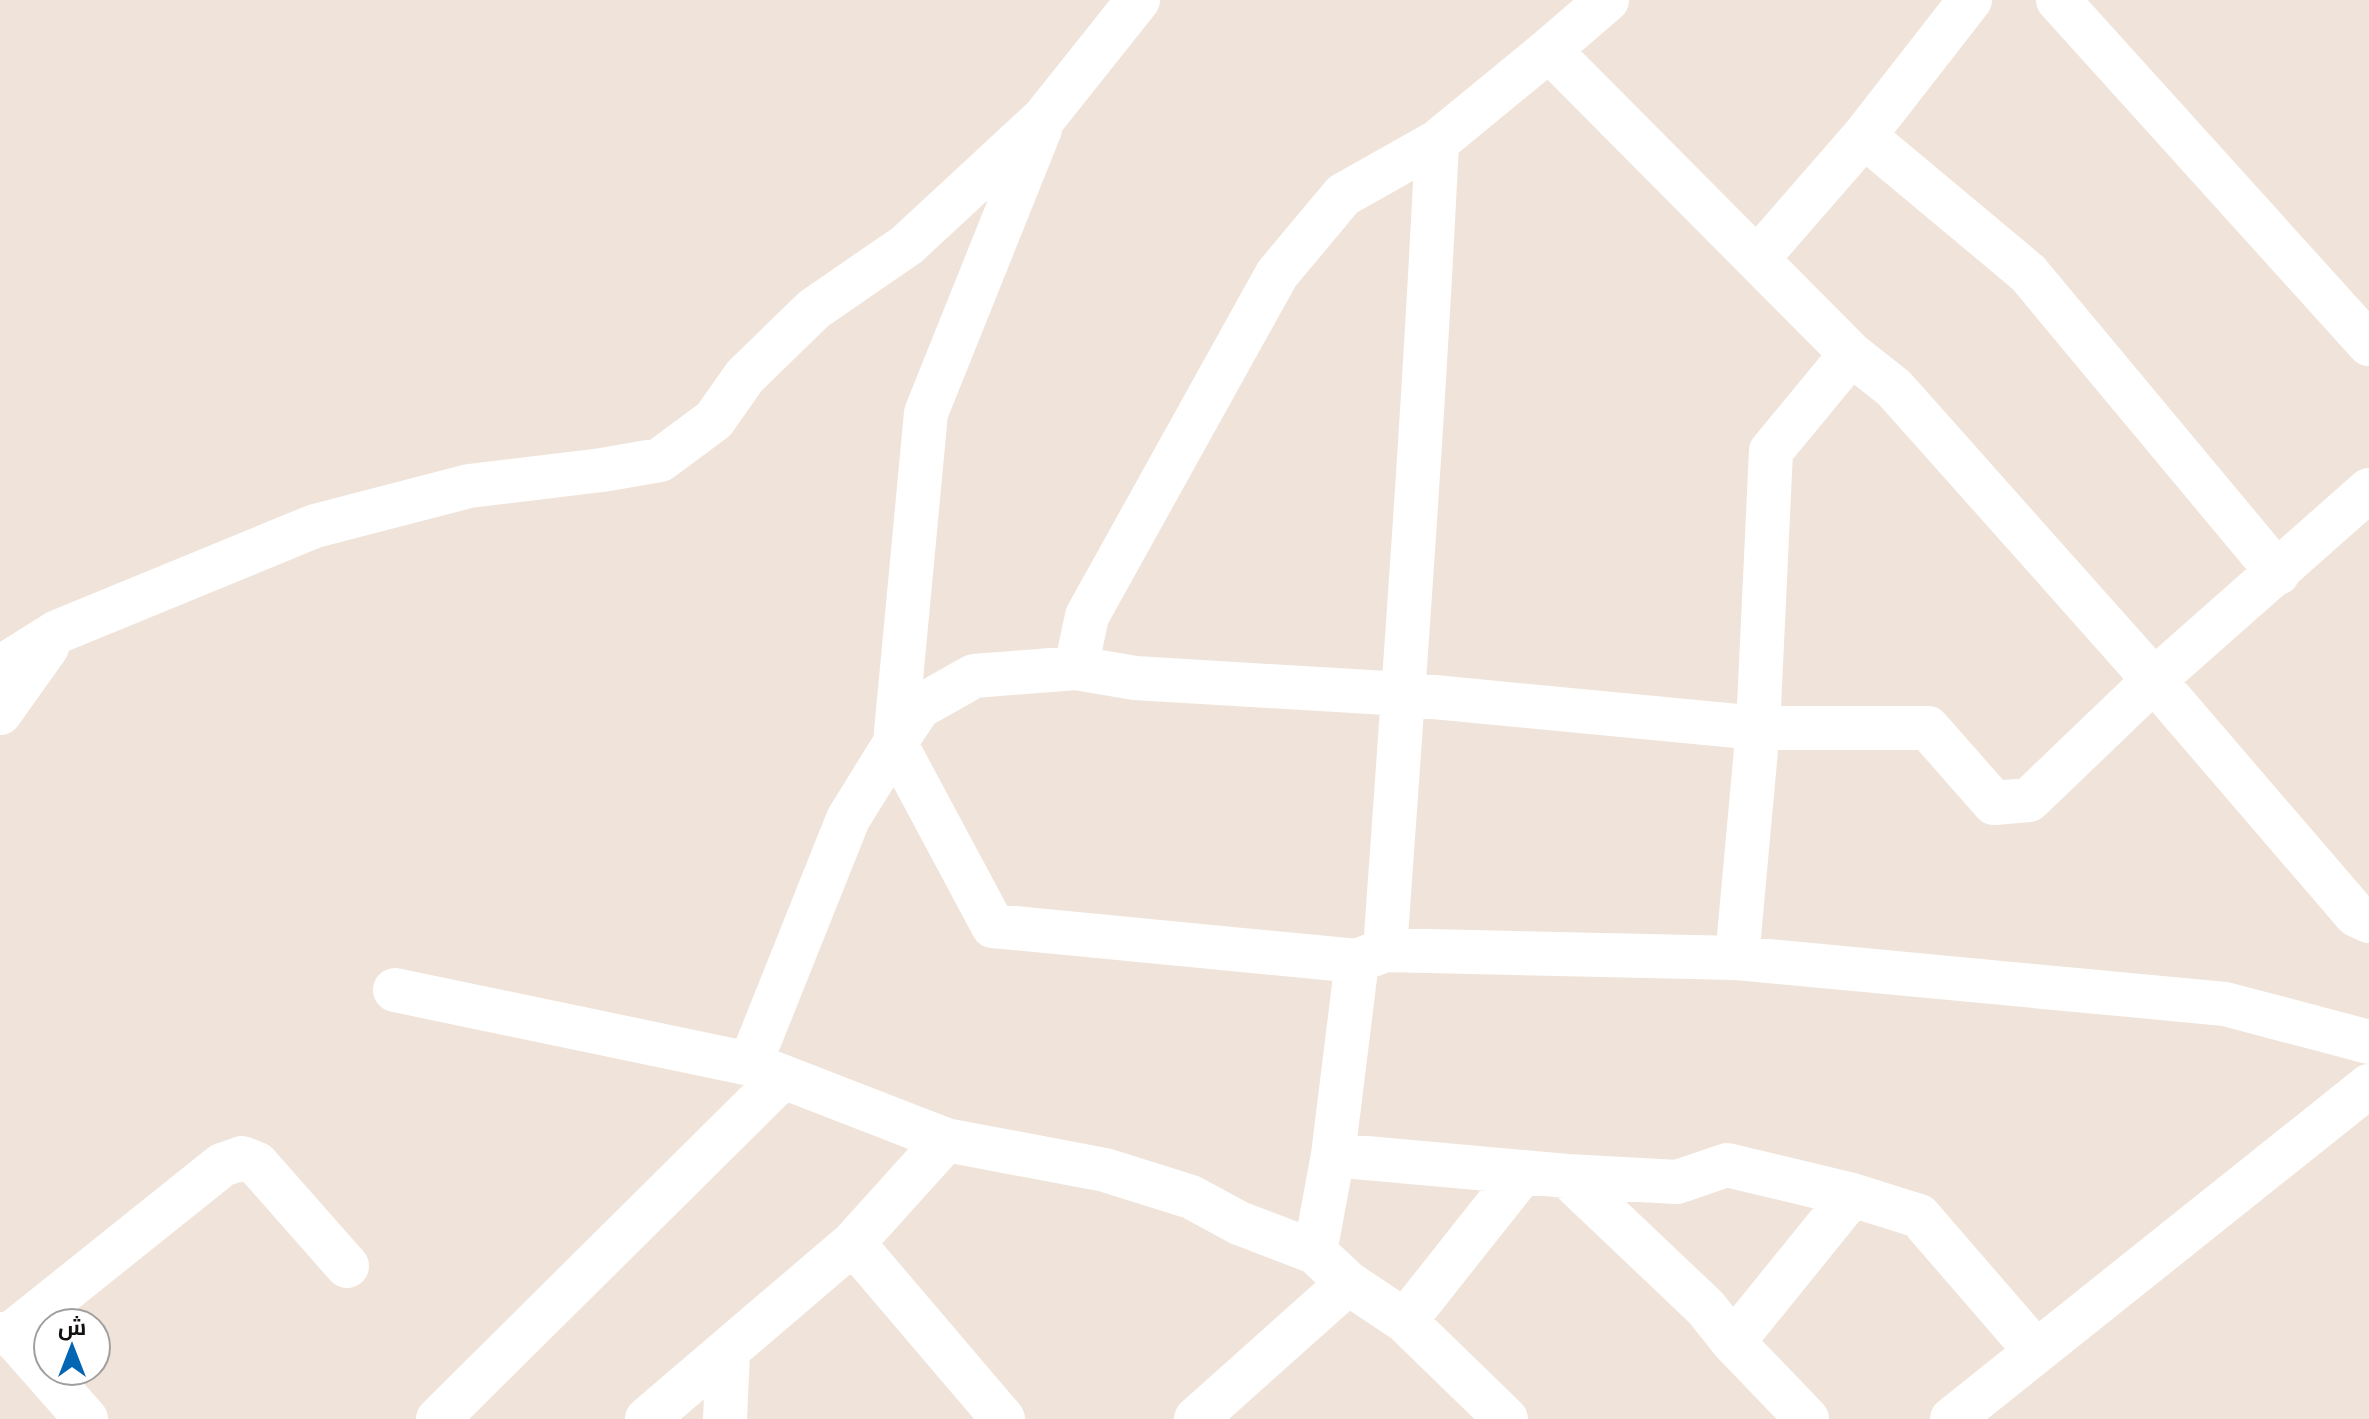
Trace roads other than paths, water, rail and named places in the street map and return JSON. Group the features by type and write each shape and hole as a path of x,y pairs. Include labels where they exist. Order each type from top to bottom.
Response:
{"street":[{"path":"0,668 57,632 315,526 469,486 660,460 714,420 745,376 814,309 907,245 1044,118 1138,0"},
{"path":"1076,668 1087,616 1277,274 1343,195 1437,142 1607,0"},
{"path":"1757,259 1864,136 1970,0"},
{"path":"2058,0 2369,344"},
{"path":"1549,50 1851,354 1894,388 2154,680 2356,915 2369,921"},
{"path":"1044,118 926,413 895,743 993,926 1371,955 1737,958 2225,1004 2369,1042"},
{"path":"1864,136 2028,273 2278,573"},
{"path":"1315,1252 1371,955 1403,694 1428,338 1437,142"},
{"path":"1737,958 1758,728 1771,451 1851,354"},
{"path":"438,1419 766,1070 848,819 919,707 974,676 1076,668 1135,678 1403,694 1758,728 1928,728 1994,803 2029,800 2154,680 2369,490"},
{"path":"0,713 57,632"},
{"path":"395,990 766,1070 946,1140 1105,1170 1191,1197 1239,1223 1315,1252 1348,1283 1405,1321 1506,1419"},
{"path":"1952,1419 2369,1086"},
{"path":"647,1419 853,1243 946,1140"},
{"path":"1333,1155 1567,1176 1677,1182 1727,1165 1852,1195 1919,1216 2035,1350"},
{"path":"86,1419 6,1334 222,1165 242,1158 257,1164 347,1266"},
{"path":"1405,1321 1523,1172"},
{"path":"1567,1176 1706,1308 1733,1342 1807,1419"},
{"path":"1733,1342 1852,1195"},
{"path":"853,1243 1003,1419"},
{"path":"1196,1419 1348,1283"},
{"path":"725,1419 728,1352"}]}
